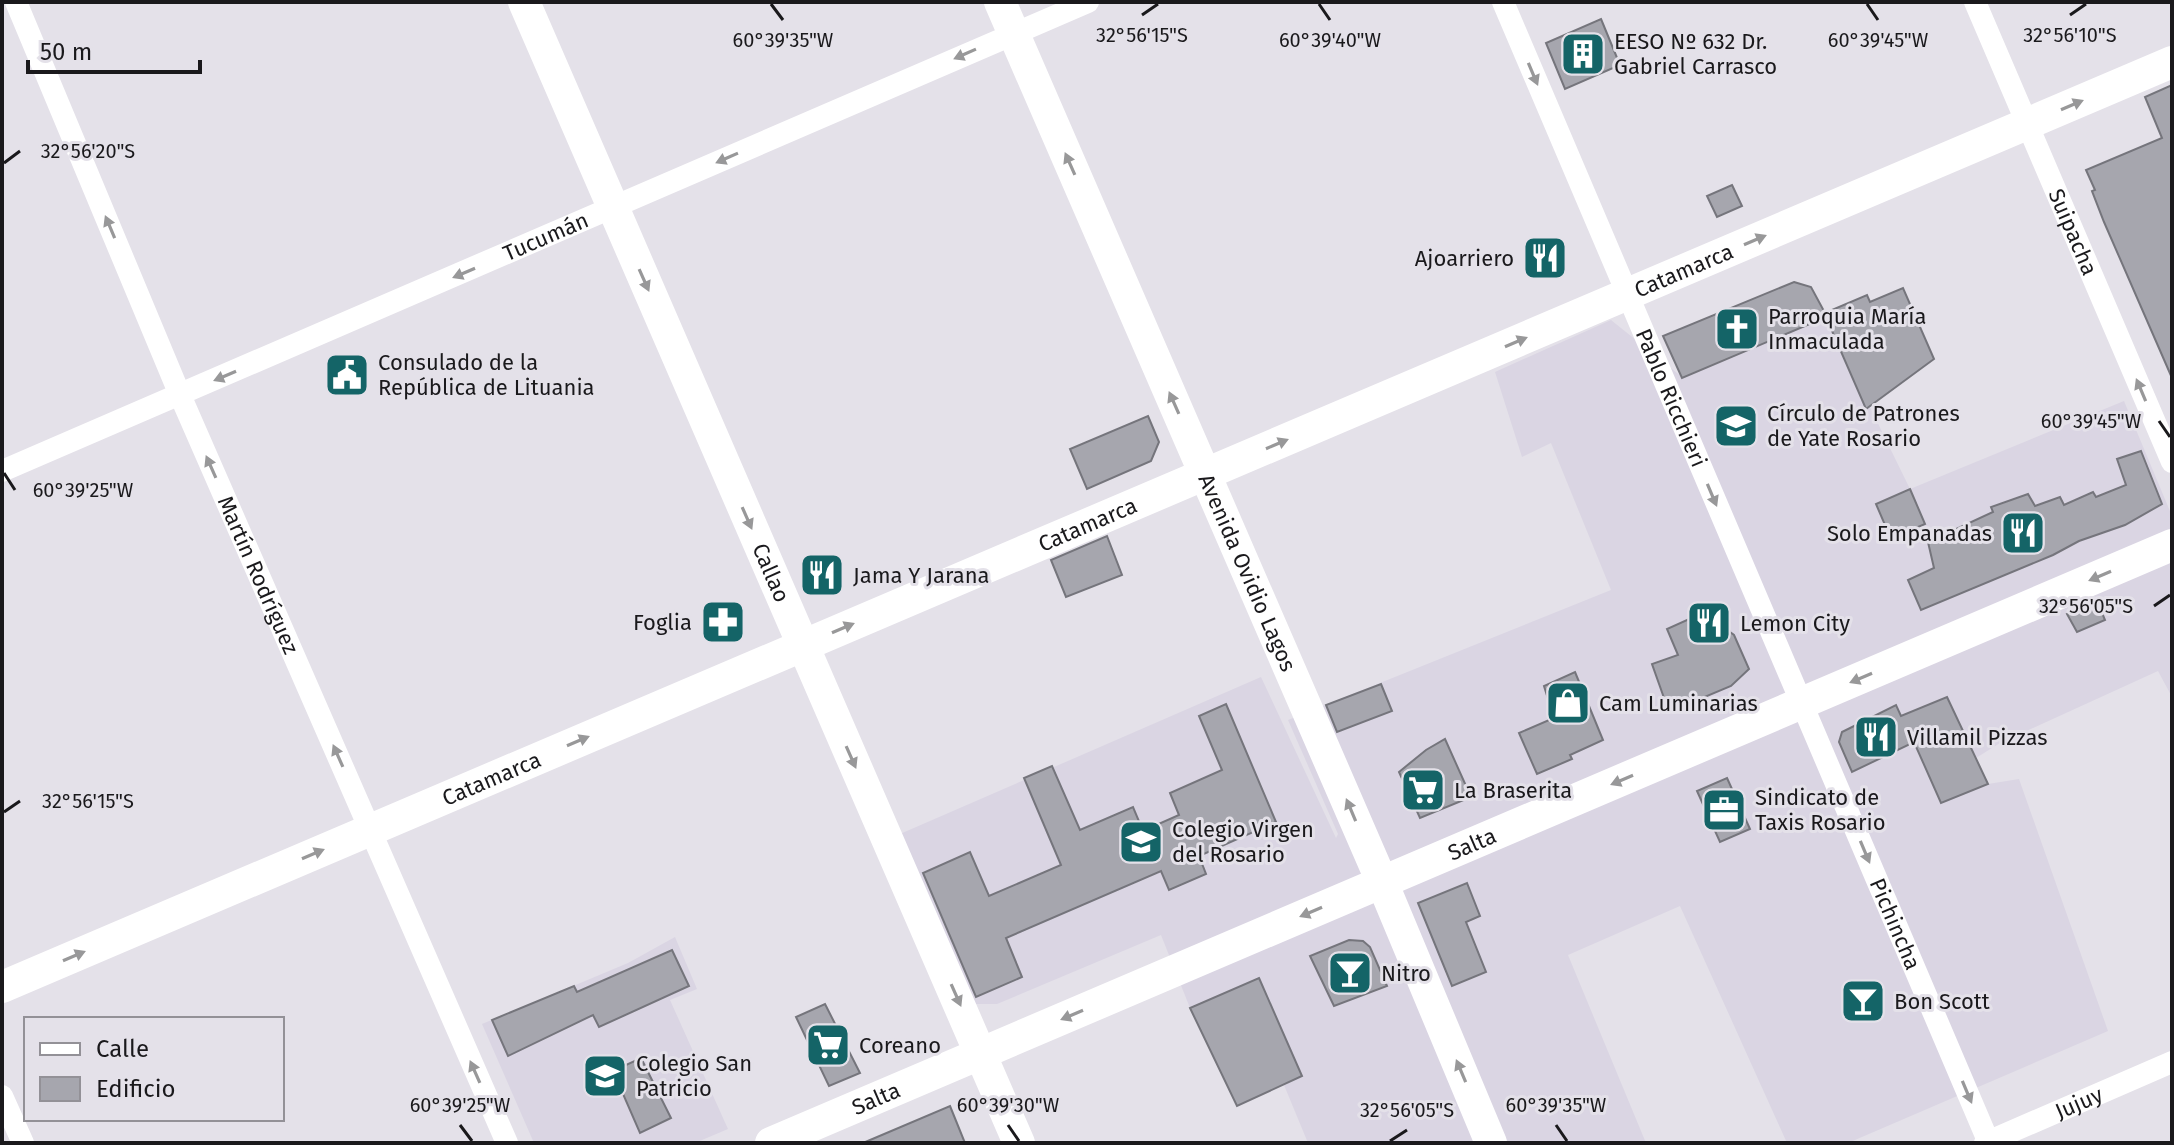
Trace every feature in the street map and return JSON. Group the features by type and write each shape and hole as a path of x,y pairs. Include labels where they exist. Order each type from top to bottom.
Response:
{"main road":[{"name":"Callao","path":"524,2 1019,1143"},
{"name":"Avenida Ovidio Lagos","path":"1000,2 1382,882 1491,1143"},
{"name":"Catamarca","path":"2,987 2172,62"},
{"name":"Salta","path":"771,1143 2172,545"}],"street":[{"name":"Martín Rodríguez","path":"16,2 180,395 507,1143"},
{"name":"Tucumán","path":"2,471 1088,2"},
{"name":"Pablo Ricchieri","path":"1503,2 1801,703"},
{"name":"Suipacha","path":"1975,2 2172,462"},
{"name":"Pichincha","path":"1801,703 1987,1143"},
{"name":"Jujuy","path":"1987,1143 2172,1062"},
{"path":"2,1096 23,1143"}],"shaded area":[{"path":"1820,305 1910,489 2124,401 2172,516 2172,697 2158,671 2000,743 1976,758 1988,784 2019,779 2108,1031 1848,1143 1787,1143 1680,906 1568,955 1646,1143 1308,1143 1284,1085 1302,1076 1190,1008 1161,935 997,1004 974,1004 900,834 1261,677 1336,838 1338,834 1288,720 1611,590 1551,443 1522,457 1495,372 1611,320 1682,377"},
{"name":"Colegio San Patricio","path":"675,937 697,989 670,1000 728,1129 695,1143 534,1143 482,1024 628,963"}],"building":[{"name":"EESO Nº 632 Dr. Gabriel Carrasco","path":"1601,19 1620,65 1565,89 1546,43"},
{"path":"2172,85 2172,378 2104,222 2086,170 2162,138 2145,97"},
{"path":"1732,185 1742,206 1717,217 1707,196"},
{"path":"1794,282 1811,287 1825,313 1867,295 1870,302 1903,288 1934,359 1866,409 1826,317 1682,378 1663,336"},
{"path":"1148,416 1159,442 1151,461 1087,489 1070,449"},
{"path":"2141,451 2162,504 2125,525 2079,541 2053,555 1921,610 1908,580 1934,568 1928,542 1993,512 1991,507 2028,494 2035,506 2060,497 2064,505 2093,492 2096,497 2126,485 2117,459"},
{"path":"1910,489 1925,524 1891,539 1876,504"},
{"path":"1107,536 1122,575 1066,597 1051,560"},
{"path":"2097,601 2105,620 2077,632 2067,614"},
{"path":"1718,606 1749,669 1731,686 1669,712 1652,664 1678,655 1667,629"},
{"path":"1575,672 1603,740 1570,755 1572,759 1537,774 1519,733 1554,718 1544,686"},
{"path":"1381,684 1392,711 1337,732 1326,705"},
{"path":"1947,697 1988,784 1941,803 1914,742 1852,772 1839,742 1842,732 1896,705 1901,716"},
{"name":"Colegio Virgen del Rosario","path":"1226,704 1276,822 1199,856 1206,874 1169,890 1161,871 1006,938 1022,977 976,997 923,873 970,852 989,896 1061,865 1024,778 1052,766 1080,830 1133,807 1143,831 1179,815 1170,793 1222,770 1199,716"},
{"path":"1445,739 1471,797 1420,818 1399,772"},
{"name":"Sindicato de Taxis Rosario","path":"1727,778 1750,829 1720,842 1697,791"},
{"path":"1467,883 1480,916 1466,922 1486,972 1452,986 1418,903"},
{"path":"1349,940 1363,941 1370,947 1387,986 1334,1006 1310,956"},
{"path":"672,950 689,986 599,1027 593,1015 508,1056 492,1020 574,986 577,992"},
{"path":"1259,978 1302,1076 1237,1106 1190,1008"},
{"name":"Coreano","path":"825,1004 860,1073 829,1086 796,1017"},
{"path":"641,1058 671,1118 640,1133 613,1071"},
{"path":"950,1106 965,1143 863,1143"}],"place":[{"name":"EESO Nº 632 Dr. Gabriel Carrasco","path":"1583,54"},
{"name":"Ajoarriero","path":"1545,258"},
{"name":"Parroquia María Inmaculada","path":"1737,329"},
{"name":"Consulado de la República de Lituania","path":"347,375"},
{"name":"Círculo de Patrones de Yate Rosario","path":"1736,426"},
{"name":"Solo Empanadas","path":"2023,533"},
{"name":"Jama Y Jarana","path":"822,575"},
{"name":"Foglia","path":"723,622"},
{"name":"Lemon City","path":"1709,623"},
{"name":"Cam Luminarias","path":"1568,703"},
{"name":"Villamil Pizzas","path":"1876,737"},
{"name":"La Braserita","path":"1423,790"},
{"name":"Sindicato de Taxis Rosario","path":"1724,810"},
{"name":"Colegio Virgen del Rosario","path":"1141,842"},
{"name":"Nitro","path":"1350,973"},
{"name":"Bon Scott","path":"1863,1001"},
{"name":"Coreano","path":"828,1045"},
{"name":"Colegio San Patricio","path":"605,1076"}]}
